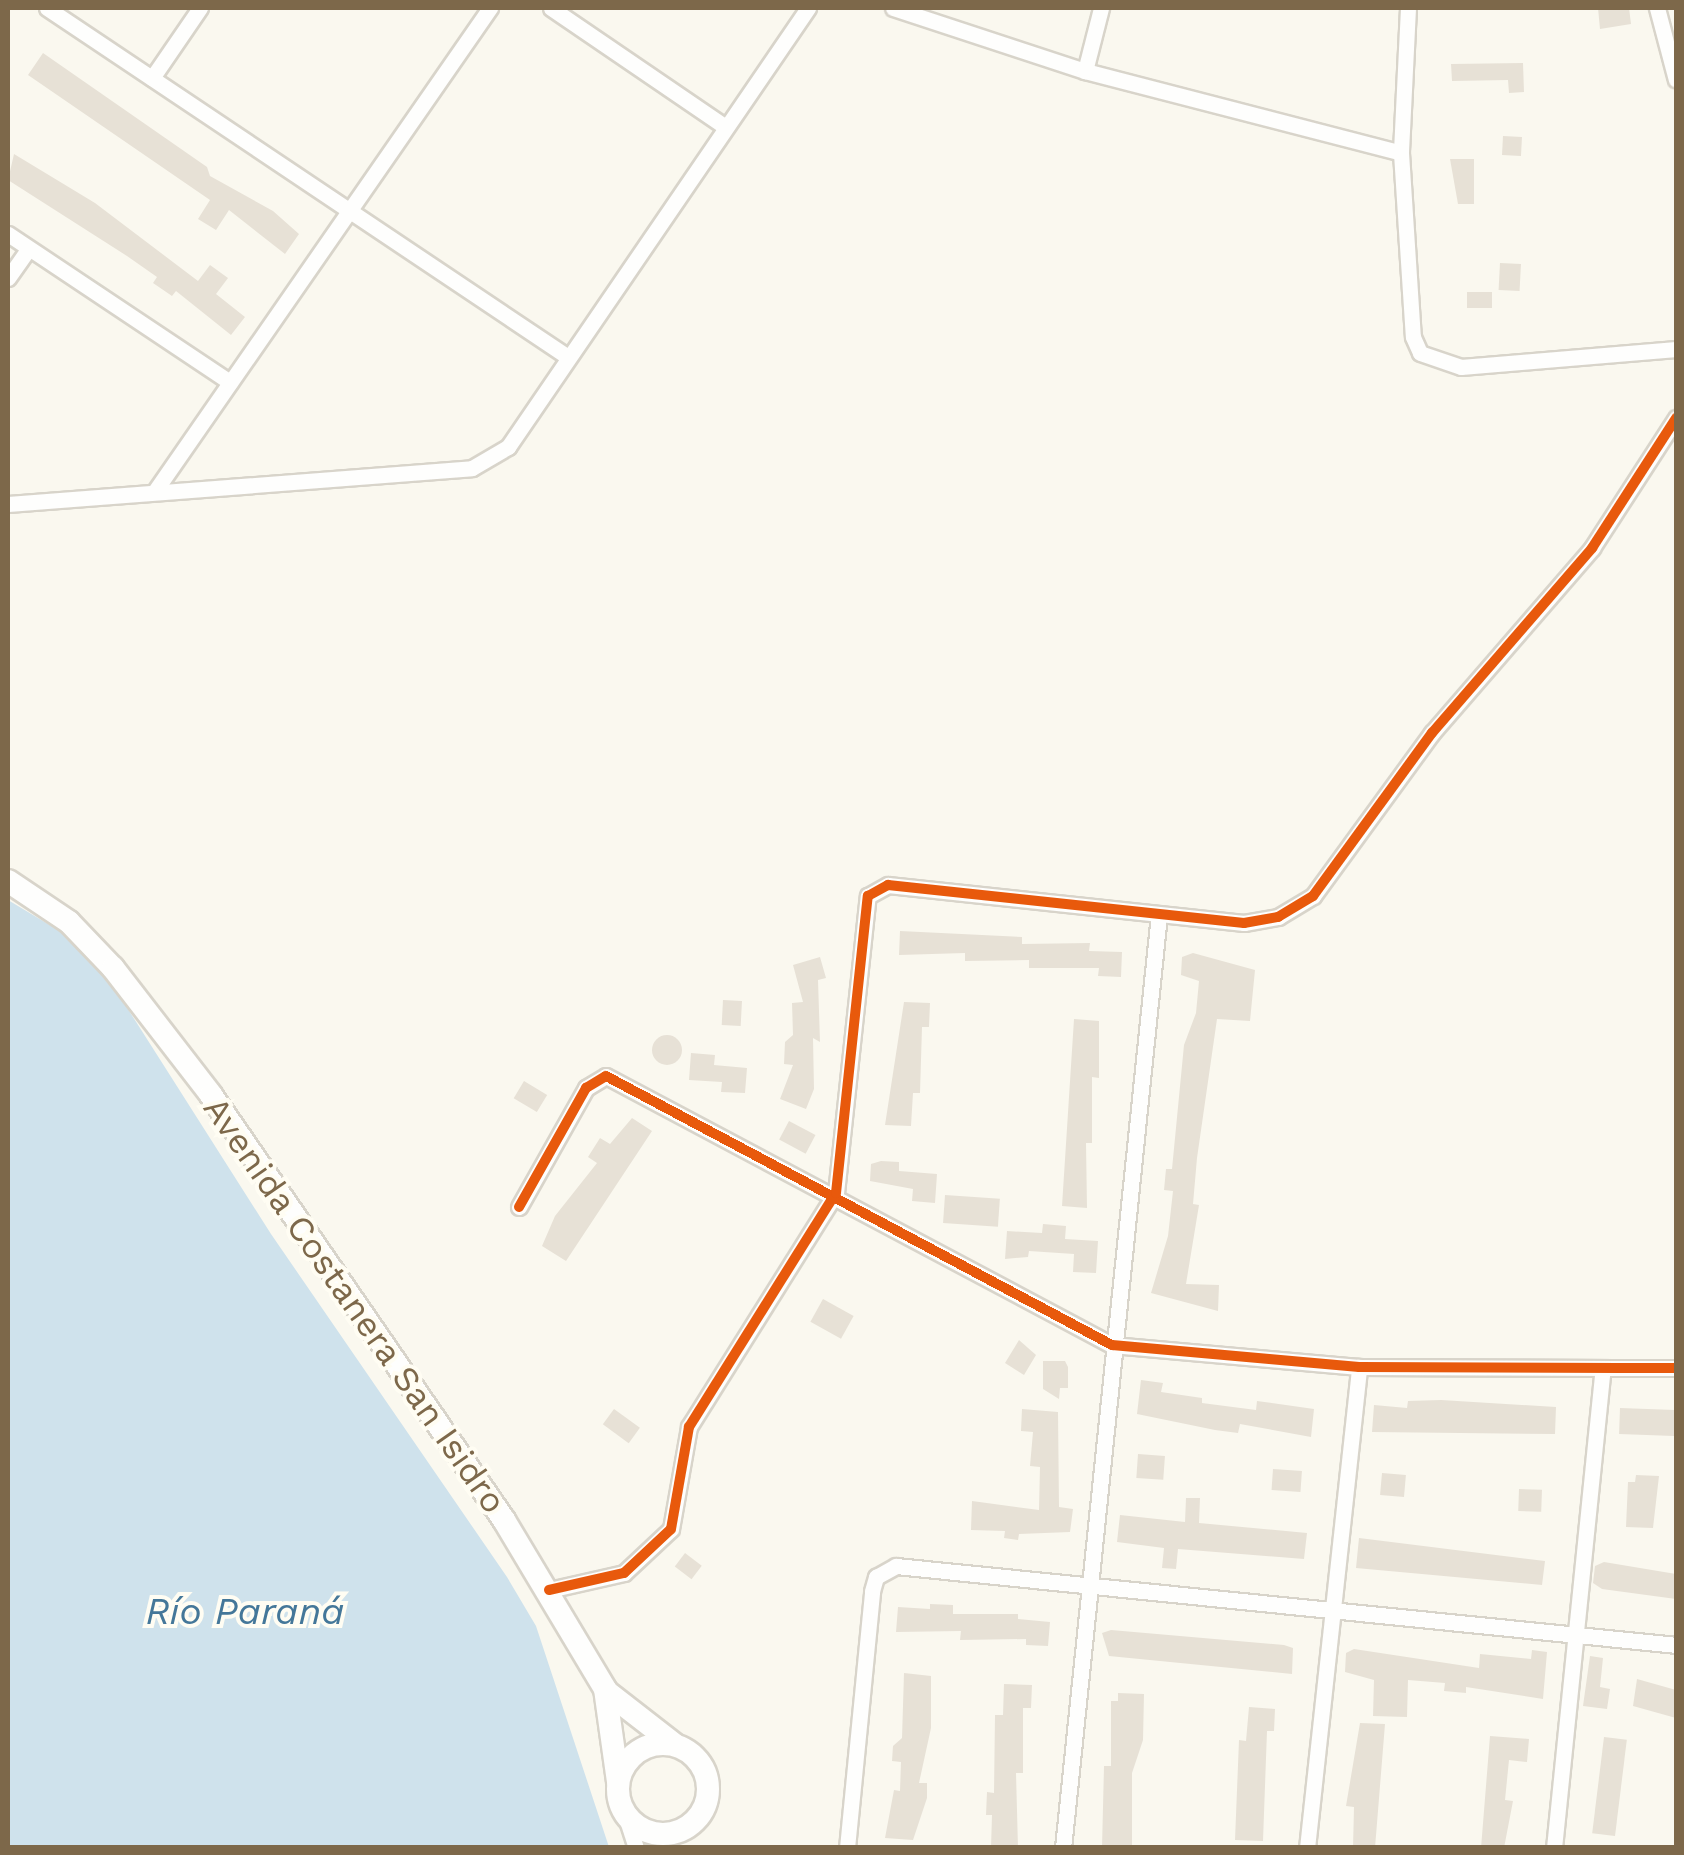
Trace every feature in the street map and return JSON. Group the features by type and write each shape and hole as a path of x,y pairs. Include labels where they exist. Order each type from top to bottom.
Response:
{"main road":[{"name":"Avenida Costanera San Isidro","path":"8,881 68,922 113,968 211,1096 549,1590 605,1689 624,1812 642,1839 668,1848"},
{"path":"605,1689 704,1768 705,1806 694,1848"},
{"path":"618,1781 632,1755 674,1744"},
{"path":"642,1839 681,1830 705,1806"}],"street":[{"path":"47,8 568,357"},
{"path":"152,78 200,8"},
{"path":"155,491 490,8"},
{"path":"551,8 724,126"},
{"path":"8,504 472,468 508,447 808,8"},
{"path":"894,8 1085,70 1401,153"},
{"path":"1085,70 1101,8"},
{"path":"1408,8 1401,153 1413,337 1420,353 1461,367 1676,349"},
{"path":"1656,8 1676,80"},
{"path":"8,234 230,382"},
{"path":"8,278 28,248"},
{"path":"549,1590 624,1573 670,1529 689,1427 836,1193 864,908 877,888 1244,923 1278,917 1313,896 1432,733 1592,548 1676,418"},
{"path":"1062,1848 1160,915"},
{"path":"519,1207 586,1088 606,1076 836,1193 1112,1345 1359,1367 1676,1368"},
{"path":"1308,1848 1359,1367"},
{"path":"1554,1848 1579,1633 1603,1368"},
{"path":"846,1848 876,1576 896,1566 1579,1633 1676,1646"}],"water":[{"name":"Río Paraná","path":"8,900 68,936 105,973 271,1234 507,1577 536,1626 609,1847 8,1848"}],"building":[{"path":"1598,8 1629,8 1631,24 1600,29"},
{"path":"43,53 207,167 210,176 273,211 299,234 285,254 229,210 216,230 198,219 210,200 28,75"},
{"path":"1523,63 1524,92 1509,93 1508,80 1452,81 1451,64"},
{"path":"1503,136 1522,137 1521,156 1502,155"},
{"path":"14,154 95,203 198,281 210,265 228,278 216,294 245,317 231,335 176,291 172,296 153,283 157,277 8,180"},
{"path":"1450,159 1474,159 1474,204 1458,204"},
{"path":"1500,263 1521,264 1520,291 1499,290"},
{"path":"1467,292 1492,292 1492,308 1467,308"},
{"path":"900,931 1022,937 1022,944 1090,943 1089,951 1122,952 1121,977 1098,976 1099,968 1029,968 1029,960 965,961 965,953 899,955"},
{"path":"1193,953 1255,970 1250,1021 1217,1019 1197,1158 1193,1204 1199,1205 1186,1284 1219,1285 1218,1311 1151,1293 1168,1236 1173,1191 1164,1190 1166,1169 1172,1169 1184,1045 1196,1013 1199,981 1181,975 1182,957"},
{"path":"820,957 826,978 818,980 820,1042 813,1038 814,1089 806,1109 780,1099 793,1065 784,1064 785,1042 793,1035 792,1003 803,1002 793,965"},
{"path":"723,1000 742,1001 741,1026 722,1025"},
{"path":"904,1002 930,1003 929,1027 922,1027 920,1093 913,1093 911,1126 885,1125"},
{"path":"1074,1019 1099,1021 1099,1078 1092,1077 1092,1143 1086,1143 1087,1208 1062,1206"},
{"path":"667,1035 681,1044 682,1050 673,1064 667,1065 653,1056 652,1050 661,1036"},
{"path":"691,1053 715,1055 714,1065 747,1068 745,1093 721,1092 722,1082 689,1080"},
{"path":"524,1081 547,1095 537,1112 514,1098"},
{"path":"632,1118 652,1131 566,1261 542,1246 555,1216 597,1163 588,1157 600,1138 610,1144"},
{"path":"789,1121 815,1135 806,1154 779,1140"},
{"path":"899,1162 899,1171 937,1174 935,1203 912,1201 913,1189 870,1181 871,1164"},
{"path":"945,1195 1000,1199 998,1227 943,1223"},
{"path":"1043,1224 1066,1226 1065,1239 1098,1241 1096,1273 1073,1272 1074,1254 1029,1251 1028,1257 1005,1259 1007,1231 1042,1233"},
{"path":"823,1299 854,1316 841,1339 810,1322"},
{"path":"1019,1340 1036,1355 1024,1375 1005,1363"},
{"path":"1043,1361 1065,1361 1068,1367 1068,1388 1060,1388 1059,1399 1043,1389"},
{"path":"1141,1380 1163,1383 1161,1392 1202,1398 1202,1403 1256,1410 1257,1401 1314,1409 1311,1437 1240,1424 1238,1433 1215,1430 1137,1414"},
{"path":"1408,1401 1556,1407 1555,1434 1372,1432 1374,1405 1407,1408"},
{"path":"1620,1408 1675,1410 1674,1436 1619,1434"},
{"path":"614,1409 640,1428 629,1443 603,1424"},
{"path":"1022,1409 1058,1412 1059,1507 1073,1509 1070,1532 1019,1534 1018,1540 1004,1538 1005,1531 971,1530 972,1501 1039,1510 1040,1467 1030,1466 1033,1432 1021,1431"},
{"path":"1138,1454 1165,1456 1163,1480 1136,1478"},
{"path":"1273,1469 1302,1471 1300,1492 1272,1490"},
{"path":"1382,1473 1406,1475 1404,1497 1380,1495"},
{"path":"1636,1475 1659,1476 1653,1528 1626,1527 1628,1482 1635,1482"},
{"path":"1519,1489 1542,1490 1541,1512 1518,1511"},
{"path":"1186,1498 1200,1498 1199,1523 1307,1533 1304,1559 1178,1549 1176,1569 1162,1568 1164,1548 1117,1542 1120,1515 1185,1522"},
{"path":"1359,1538 1545,1561 1542,1585 1356,1568"},
{"path":"685,1553 702,1566 692,1579 675,1567"},
{"path":"1604,1562 1676,1574 1676,1599 1602,1589 1593,1583 1595,1566"},
{"path":"930,1604 953,1605 953,1614 1018,1614 1018,1619 1050,1622 1048,1646 1026,1645 1026,1639 960,1640 961,1631 896,1632 898,1607 930,1609"},
{"path":"1111,1630 1284,1645 1293,1648 1292,1674 1109,1656 1102,1633"},
{"path":"1354,1649 1479,1668 1480,1654 1531,1659 1532,1650 1547,1652 1543,1699 1466,1687 1466,1693 1444,1691 1445,1683 1408,1680 1407,1717 1373,1716 1374,1680 1345,1672 1346,1653"},
{"path":"1590,1656 1603,1658 1600,1687 1610,1689 1607,1709 1583,1706"},
{"path":"904,1673 931,1676 931,1728 919,1783 927,1783 927,1798 913,1840 885,1838 894,1790 900,1791 901,1762 892,1761 893,1746 902,1738"},
{"path":"1637,1679 1676,1690 1676,1718 1633,1706"},
{"path":"1004,1684 1032,1685 1031,1708 1023,1708 1023,1773 1016,1773 1018,1848 991,1848 992,1815 986,1815 987,1792 994,1793 995,1715 1003,1715"},
{"path":"1118,1693 1144,1694 1143,1740 1132,1773 1132,1848 1102,1848 1104,1766 1111,1766 1111,1701 1118,1701"},
{"path":"1249,1707 1275,1709 1274,1731 1267,1731 1263,1841 1235,1840 1239,1740 1246,1741"},
{"path":"1360,1723 1385,1724 1375,1848 1353,1848 1354,1807 1346,1806"},
{"path":"1490,1736 1529,1739 1527,1762 1509,1760 1505,1800 1513,1801 1504,1848 1481,1848"},
{"path":"1604,1737 1627,1740 1615,1836 1592,1833"}],"cycle path":[{"path":"549,1590 624,1573 671,1529 689,1427 836,1193 868,896 888,885 1244,923 1278,917 1313,896 1432,733 1592,548 1676,418"},
{"path":"519,1207 586,1088 606,1076 1112,1345 1359,1367 1676,1368"}]}
